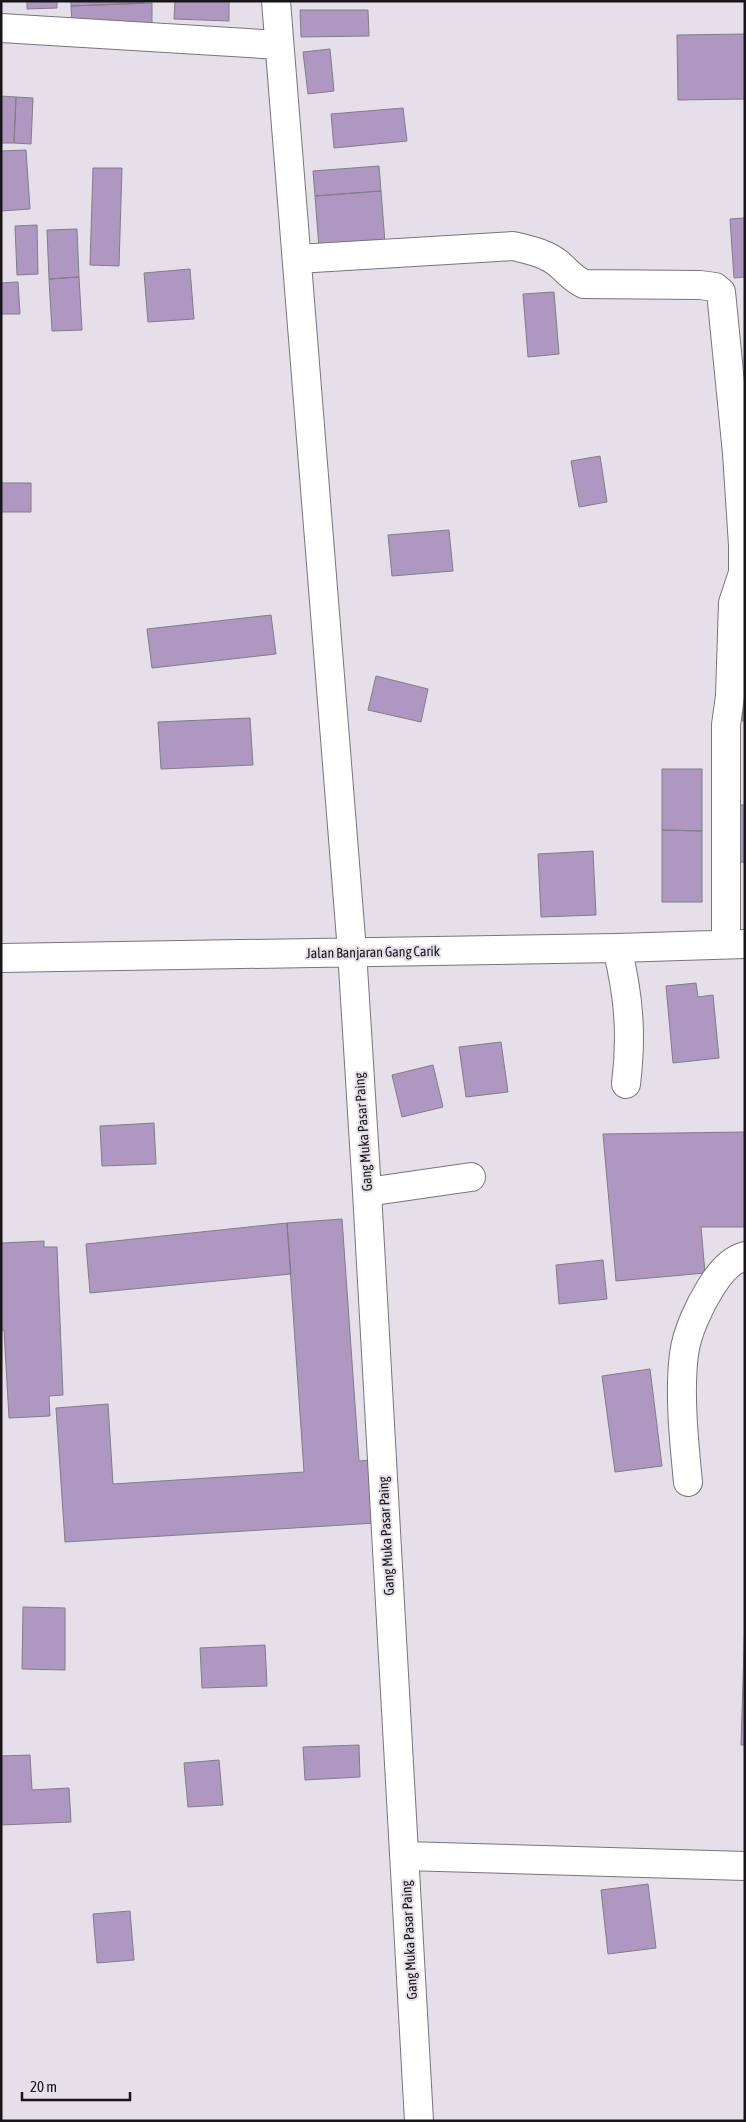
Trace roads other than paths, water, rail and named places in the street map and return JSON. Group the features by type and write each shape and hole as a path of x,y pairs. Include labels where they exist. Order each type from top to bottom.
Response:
{"street":[{"name":"Gang Muka Pasar Paing","path":"276,1 352,952 419,2121"},
{"path":"1,28 279,45"},
{"path":"297,259 513,246 535,251 548,257 558,263 571,278 584,284 700,285 715,288 722,292 737,453 743,545 743,573 733,603 730,696 726,725 736,944"},
{"name":"Jalan Banjaran Gang Carik","path":"1,958 617,948 736,944"},
{"path":"617,948 626,984 631,1048 626,1084"},
{"path":"367,1192 471,1177"},
{"path":"688,1482 684,1439 684,1354 692,1328 711,1287 721,1272 745,1256"},
{"path":"404,1856 745,1866"}]}
